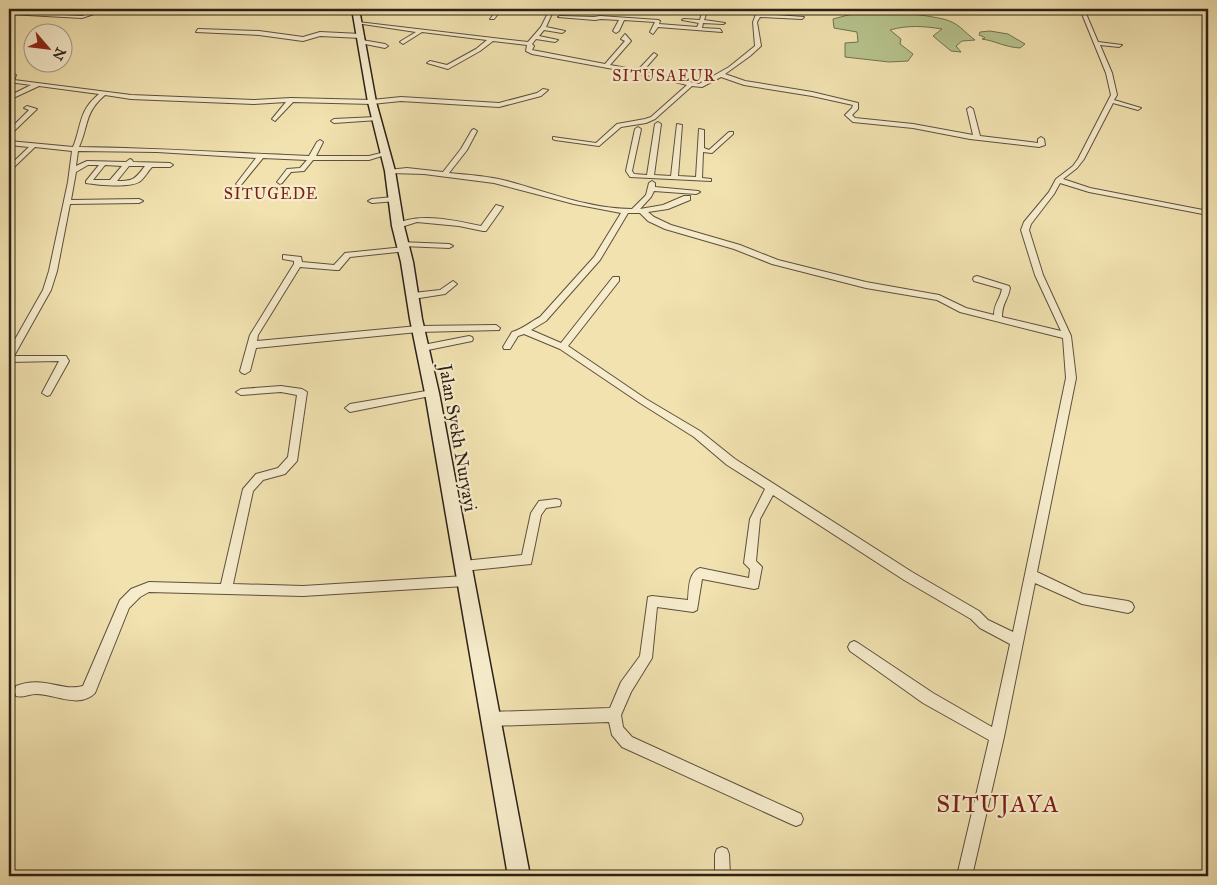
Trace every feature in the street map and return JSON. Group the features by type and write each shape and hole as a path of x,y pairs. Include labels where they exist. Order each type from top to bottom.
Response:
{"main road":[{"name":"Jalan Syekh Nuryayi","path":"359,28 372,102 390,171 398,226 432,392 518,876"}],"street":[{"path":"9,13 82,17 107,9"},
{"path":"492,18 500,9"},
{"path":"529,44 543,28 552,9"},
{"path":"556,24 563,9"},
{"path":"596,24 604,9"},
{"path":"698,29 705,12 702,9"},
{"path":"965,876 1018,641 1071,378 1067,336 1039,276 1025,230 1027,224 1052,193 1058,180 1081,159 1114,95 1113,87 1097,43 1082,9"},
{"path":"1150,9 1208,12"},
{"path":"452,11 469,12"},
{"path":"577,18 580,11"},
{"path":"630,19 633,12"},
{"path":"529,44 531,46 530,51 703,85 748,57 756,49 758,46 755,22 759,12 802,18"},
{"path":"648,20 651,13"},
{"path":"560,17 622,18 638,22 658,21 653,32"},
{"path":"616,31 622,18"},
{"path":"684,20 723,23"},
{"path":"656,25 720,31"},
{"path":"670,33 673,26"},
{"path":"359,28 386,46"},
{"path":"198,31 259,34 303,39 320,34 359,28 420,31 529,44"},
{"path":"543,28 562,32"},
{"path":"403,42 420,31"},
{"path":"607,65 628,40 624,39 625,36"},
{"path":"536,37 555,40"},
{"path":"430,63 448,67 478,50 491,40"},
{"path":"1097,43 1119,45"},
{"path":"639,72 654,55"},
{"path":"9,73 13,74 10,82 104,94 131,97 254,102 291,100 372,102 401,99 499,105 510,104 524,97 540,95 545,90"},
{"path":"719,74 754,85 812,94 856,104 854,111 848,115 854,120 914,126 970,137 1042,145 1041,139"},
{"path":"555,138 597,144 619,125 646,121 653,118 691,84"},
{"path":"9,98 38,85"},
{"path":"47,393 64,361 63,358 9,358 47,290 53,271 75,149 86,112 93,102 104,94"},
{"path":"275,119 291,100"},
{"path":"1111,101 1138,108"},
{"path":"9,133 34,109 27,108"},
{"path":"970,109 977,137"},
{"path":"334,121 376,119"},
{"path":"507,347 515,334 525,331 531,325 543,319 597,258 633,212 649,196 658,124"},
{"path":"674,178 680,125"},
{"path":"638,129 629,171 632,176 709,180"},
{"path":"699,179 701,130"},
{"path":"445,174 464,150 474,131"},
{"path":"700,149 710,152 731,133"},
{"path":"280,182 289,170 302,170 320,142"},
{"path":"9,143 75,149 363,159 385,154"},
{"path":"9,170 34,145"},
{"path":"111,184 141,150"},
{"path":"162,174 183,152"},
{"path":"239,184 261,156"},
{"path":"71,172 86,163 170,165"},
{"path":"104,163 88,182 127,184 136,181 150,164"},
{"path":"390,171 412,169 500,182 603,209 633,212 668,227 737,247 775,262 866,286 939,298 959,308 1067,336"},
{"path":"1058,180 1089,190 1208,213"},
{"path":"651,189 696,192"},
{"path":"633,212 667,206 687,198"},
{"path":"372,201 393,199"},
{"path":"66,202 139,201"},
{"path":"398,226 417,220 459,224 483,229 499,207"},
{"path":"298,264 336,268 348,255 403,247 448,246"},
{"path":"245,371 254,335 298,264 298,259 286,257"},
{"path":"562,347 616,279"},
{"path":"977,279 1006,288 1005,294 998,306 998,319"},
{"path":"413,296 442,292 453,284"},
{"path":"457,328 458,341"},
{"path":"252,345 418,329 496,328"},
{"path":"525,331 562,347 643,401 697,434 731,462 771,488 908,576 975,615 984,624 1018,641"},
{"path":"423,348 469,339"},
{"path":"226,589 248,489 260,477 281,471 293,458 302,392 280,389 241,392"},
{"path":"350,408 432,392"},
{"path":"771,488 755,519 750,563 756,566 754,584 750,585 700,573 697,576 693,606 652,601 646,658 626,687 614,715 617,730 627,742 796,820"},
{"path":"21,691 38,687 70,694 86,691 124,604 139,590 149,587 303,591 464,574 527,560 536,513 543,504 556,503"},
{"path":"1031,576 1076,598 1128,607"},
{"path":"854,647 928,698 997,737"},
{"path":"490,719 614,715"},
{"path":"722,854 723,876"}],"green space":[{"path":"830,9 870,9 878,12 898,12 948,20 975,40 962,41 956,46 961,52 951,51 933,36 942,29 903,27 890,30 901,39 900,44 913,54 908,61 889,62 845,57 845,43 858,42 857,32 834,28 833,19 852,14 836,13"},
{"path":"990,31 1008,34 1025,44 1020,48 982,39 985,38 979,35 980,32"}],"district":[{"name":"SITUSAEUR","path":"664,75"},
{"name":"SITUGEDE","path":"271,193"},
{"name":"SITUJAYA","path":"998,804"}]}
